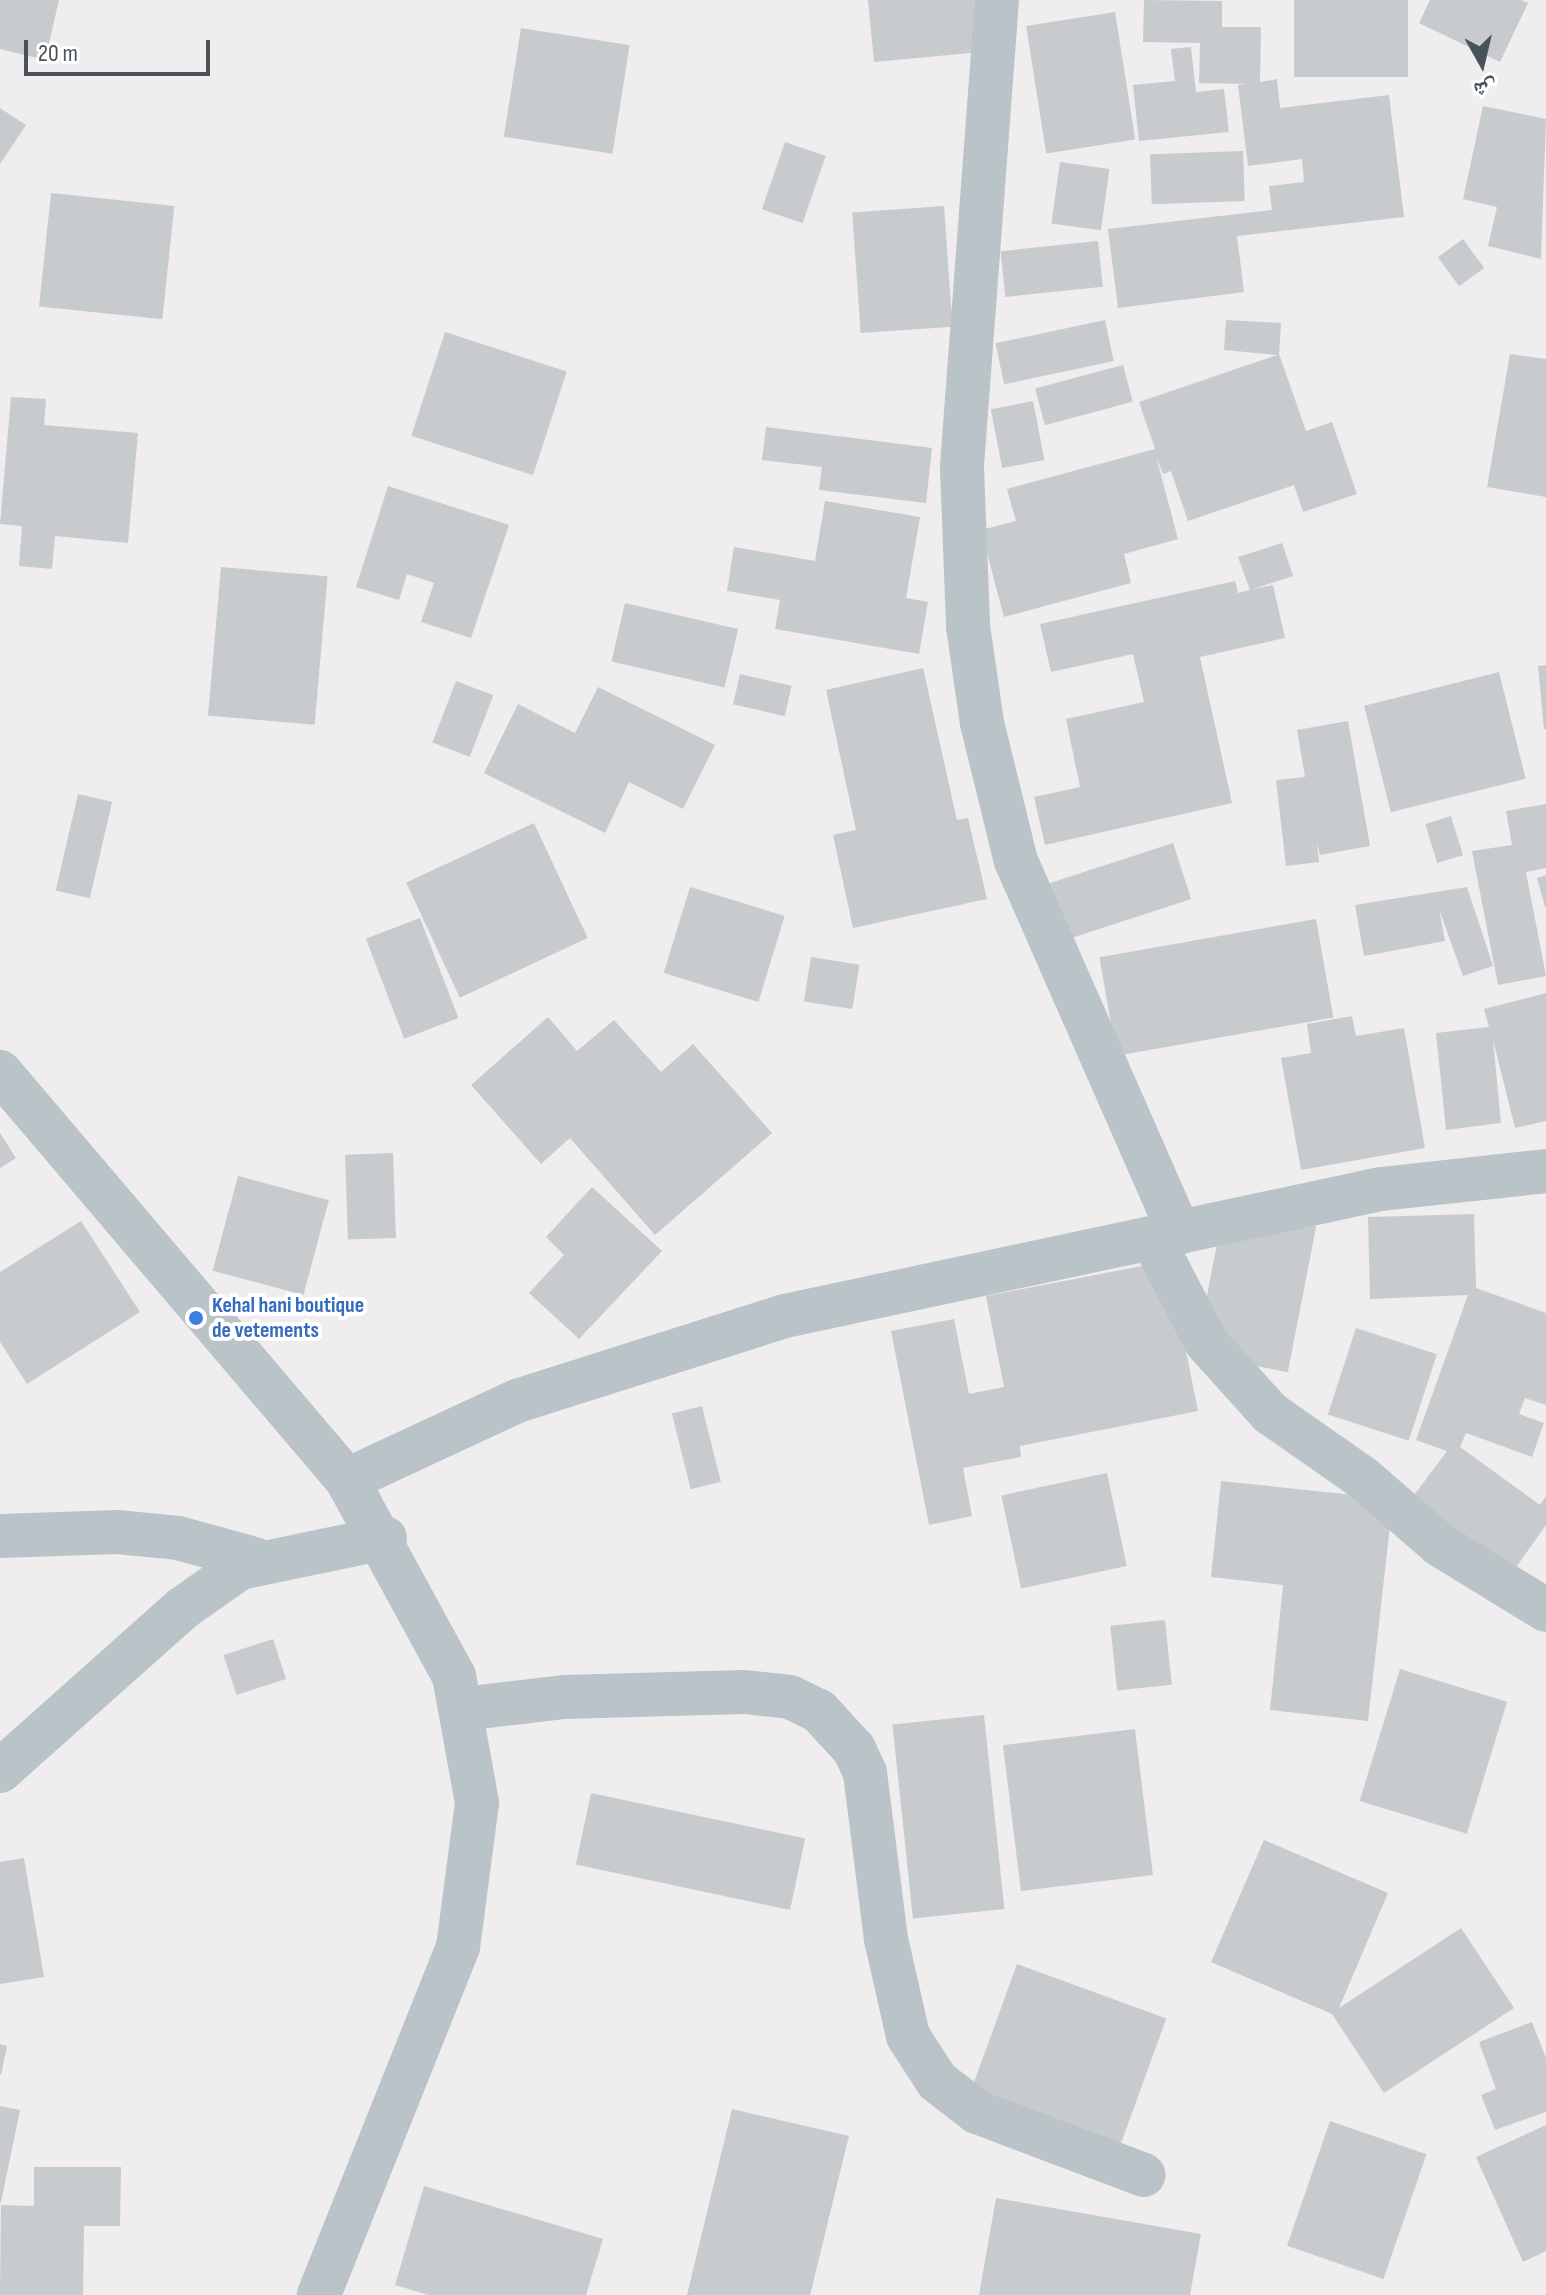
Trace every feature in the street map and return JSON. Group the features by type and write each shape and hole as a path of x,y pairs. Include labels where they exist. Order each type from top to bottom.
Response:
{"street":[{"path":"997,0 962,468 968,626 982,723 1021,875 1206,1342 1270,1413 1440,1545 1546,1610"},
{"path":"0,1072 347,1480 385,1538 454,1676 477,1803 458,1947 319,2295"},
{"path":"347,1480 517,1401 634,1358 799,1313 1381,1189 1546,1171"},
{"path":"0,1536 117,1532 178,1538 255,1559 385,1538"},
{"path":"0,1771 183,1608 255,1559"},
{"path":"462,1709 564,1697 744,1692 790,1697 819,1711 847,1739 865,1773 886,1939 908,2036 937,2081 977,2112 1144,2175"}],"building":[{"path":"0,0 59,0 45,60 0,49"},
{"path":"868,0 977,0 981,52 874,62"},
{"path":"1144,0 1222,1 1222,27 1261,27 1260,82 1277,79 1280,108 1389,95 1404,217 1237,236 1244,292 1118,308 1108,229 1272,210 1269,186 1304,182 1302,159 1248,166 1238,85 1246,84 1199,83 1200,43 1143,42"},
{"path":"1294,0 1408,0 1408,77 1294,77"},
{"path":"1430,0 1521,0 1528,3 1500,62 1419,23"},
{"path":"1115,12 1135,139 1046,153 1026,26"},
{"path":"521,28 630,45 612,154 504,137"},
{"path":"1191,47 1196,92 1224,89 1229,132 1139,141 1133,85 1175,81 1171,49"},
{"path":"1483,106 1546,119 1541,259 1488,246 1497,207 1463,199"},
{"path":"0,108 26,125 0,164"},
{"path":"785,142 826,156 803,223 762,209"},
{"path":"1243,151 1245,201 1152,204 1150,154"},
{"path":"1060,162 1110,169 1101,230 1051,223"},
{"path":"51,193 174,206 162,319 39,306"},
{"path":"944,206 952,327 861,333 852,212"},
{"path":"1463,239 1484,268 1459,286 1438,257"},
{"path":"1098,241 1103,287 1005,297 1001,251"},
{"path":"1105,320 1114,361 1004,384 995,343"},
{"path":"1226,320 1281,323 1279,354 1306,431 1332,422 1357,494 1303,512 1294,485 1188,521 1171,471 1163,474 1156,456 1178,539 1124,554 1131,583 1004,617 981,530 1016,521 1007,489 1155,449 1139,402 1277,355 1224,350"},
{"path":"445,332 567,372 533,475 411,436"},
{"path":"1510,354 1546,359 1546,497 1487,487"},
{"path":"1123,365 1133,402 1045,425 1035,389"},
{"path":"11,397 46,399 44,425 138,433 128,543 55,536 52,569 19,566 22,526 0,524"},
{"path":"1033,401 1044,460 1002,468 991,409"},
{"path":"766,427 932,448 926,503 819,490 822,467 762,460"},
{"path":"388,486 509,525 471,638 421,622 434,583 407,574 399,600 356,587"},
{"path":"825,501 920,517 906,598 928,602 919,654 775,629 780,600 727,591 734,547 815,561"},
{"path":"1282,543 1293,576 1253,589 1273,585 1285,638 1200,657 1232,803 1045,845 1034,797 1080,787 1066,719 1144,702 1133,654 1051,672 1040,624 1235,581 1238,593 1250,590 1238,557"},
{"path":"221,567 328,576 315,725 208,715"},
{"path":"625,603 738,629 725,688 612,661"},
{"path":"1546,665 1546,729 1544,729 1538,666"},
{"path":"923,668 957,820 968,818 987,899 853,928 833,835 856,830 826,690"},
{"path":"1499,672 1526,779 1391,812 1364,706"},
{"path":"740,674 792,686 785,716 733,704"},
{"path":"456,681 493,695 470,757 432,743"},
{"path":"598,687 715,745 683,809 629,782 605,833 484,773 518,704 575,733"},
{"path":"1348,721 1370,846 1320,855 1317,843 1319,862 1286,866 1276,780 1305,777 1297,730"},
{"path":"78,794 112,802 90,898 56,890"},
{"path":"1546,804 1546,868 1526,872 1546,976 1498,985 1472,851 1512,845 1506,811"},
{"path":"1451,816 1463,855 1437,863 1425,824"},
{"path":"534,823 588,938 460,998 406,883"},
{"path":"1173,843 1191,899 1056,943 1038,887"},
{"path":"1546,875 1546,907 1545,907 1537,878"},
{"path":"690,887 785,916 758,1002 664,973"},
{"path":"1467,887 1493,966 1463,976 1439,909 1445,941 1364,956 1355,905"},
{"path":"420,918 458,1018 404,1039 366,939"},
{"path":"1316,919 1333,1017 1117,1056 1099,957"},
{"path":"811,957 859,965 852,1009 804,1001"},
{"path":"1546,993 1546,1121 1515,1128 1493,1040 1501,1123 1446,1130 1436,1033 1489,1027 1484,1009"},
{"path":"1352,1016 1356,1036 1404,1028 1425,1148 1301,1170 1281,1058 1311,1053 1307,1024"},
{"path":"548,1017 577,1051 614,1020 661,1072 693,1044 772,1133 655,1235 570,1138 541,1164 471,1085"},
{"path":"0,1133 16,1158 0,1168"},
{"path":"393,1153 396,1238 348,1240 345,1155"},
{"path":"238,1176 329,1200 303,1295 213,1271"},
{"path":"592,1187 662,1251 579,1339 529,1293 564,1255 546,1237"},
{"path":"1224,1208 1316,1226 1288,1372 1196,1354"},
{"path":"1474,1214 1476,1288 1546,1313 1546,1405 1525,1398 1519,1414 1544,1423 1532,1457 1466,1433 1460,1447 1540,1505 1546,1496 1546,1525 1505,1583 1403,1510 1447,1451 1416,1440 1468,1295 1370,1299 1368,1217"},
{"path":"81,1221 140,1312 27,1384 0,1342 0,1272"},
{"path":"1168,1261 1198,1411 1020,1446 1021,1457 963,1468 972,1516 929,1525 891,1331 954,1319 969,1394 1004,1387 986,1296"},
{"path":"1356,1328 1437,1354 1409,1441 1328,1415"},
{"path":"702,1406 721,1482 691,1489 672,1413"},
{"path":"1107,1473 1127,1566 1021,1588 1001,1495"},
{"path":"1221,1481 1393,1499 1368,1721 1270,1710 1283,1585 1211,1577"},
{"path":"1165,1620 1172,1685 1117,1690 1110,1626"},
{"path":"273,1639 286,1679 237,1695 224,1655"},
{"path":"1400,1669 1507,1702 1467,1834 1360,1801"},
{"path":"984,1715 1004,1909 913,1919 893,1725"},
{"path":"1135,1729 1153,1875 1021,1891 1003,1745"},
{"path":"591,1793 805,1839 790,1910 576,1864"},
{"path":"1264,1840 1388,1893 1339,2008 1461,1928 1514,2008 1384,2093 1332,2014 1211,1962"},
{"path":"24,1858 44,1977 0,1984 0,1862"},
{"path":"1017,1964 1166,2018 1120,2146 970,2092"},
{"path":"1532,2022 1546,2058 1546,2112 1495,2130 1481,2095 1496,2089 1479,2042"},
{"path":"0,2044 7,2046 1,2075 0,2074"},
{"path":"0,2106 20,2110 1,2202 0,2202"},
{"path":"732,2109 849,2136 810,2295 687,2295"},
{"path":"1330,2121 1426,2154 1383,2279 1287,2246"},
{"path":"1546,2125 1546,2251 1523,2262 1476,2157"},
{"path":"34,2167 121,2167 120,2226 84,2226 83,2295 0,2295 1,2205 34,2206"},
{"path":"424,2186 603,2239 586,2295 429,2295 395,2285"},
{"path":"996,2198 1201,2234 1190,2295 979,2295"}],"place":[{"name":"Kehal hani boutique de vetements","path":"196,1318"}]}
